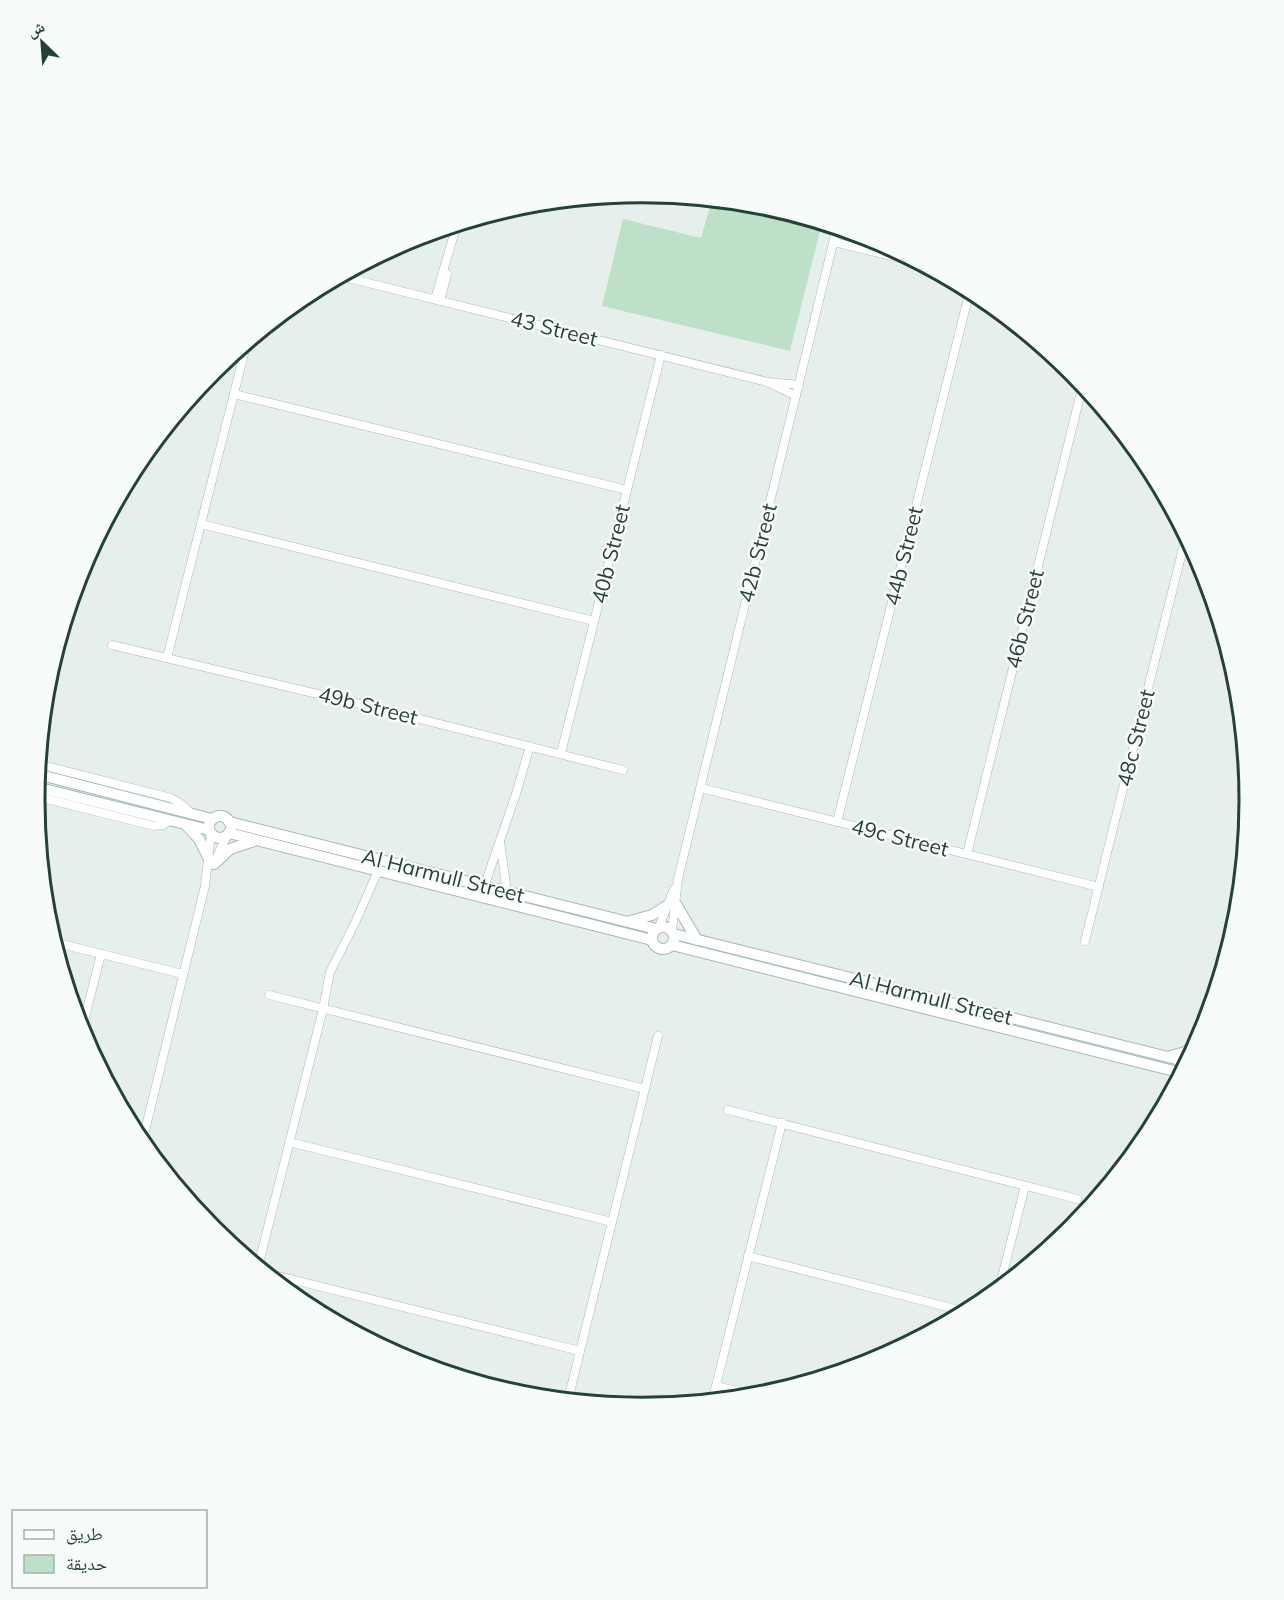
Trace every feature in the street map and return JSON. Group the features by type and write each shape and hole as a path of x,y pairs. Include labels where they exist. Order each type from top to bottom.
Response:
{"street":[{"path":"437,300 447,273 447,260 454,234"},
{"name":"42b Street","path":"673,937 672,904 835,235"},
{"path":"834,242 882,254"},
{"name":"43 Street","path":"352,279 768,382 799,385"},
{"name":"44b Street","path":"837,822 968,300"},
{"path":"167,658 244,355"},
{"name":"40b Street","path":"561,753 661,356"},
{"name":"43 Street","path":"768,382 796,396"},
{"path":"234,394 627,490"},
{"name":"46b Street","path":"967,854 1080,395"},
{"path":"201,524 594,621"},
{"name":"48c Street","path":"1085,941 1183,548"},
{"name":"49b Street","path":"112,645 623,770"},
{"path":"484,887 530,746"},
{"path":"46,766 171,798 211,827 220,838 228,830"},
{"path":"46,776 191,813"},
{"name":"49c Street","path":"701,788 1099,887"},
{"path":"45,789 183,823 211,827"},
{"path":"45,799 154,826 163,825 170,820"},
{"path":"145,1130 211,862 228,830 223,816 211,827 211,862"},
{"path":"183,823 199,839 211,862"},
{"name":"Al Harmull Street","path":"228,830 259,841 378,871 656,932"},
{"name":"Al Harmull Street","path":"228,830 507,892 626,922 656,932"},
{"path":"499,840 507,892"},
{"path":"211,862 237,846 259,841"},
{"path":"260,1259 323,1009 330,972 378,871"},
{"path":"626,922 644,919 672,904 697,940"},
{"name":"42b Street","path":"656,932 672,904"},
{"path":"666,927 673,937 665,949 656,946 656,932 666,927"},
{"name":"Al Harmull Street","path":"673,937 697,940 1179,1060"},
{"name":"Al Harmull Street","path":"673,937 1173,1071"},
{"path":"63,944 183,974"},
{"path":"85,1015 101,954"},
{"path":"269,995 645,1089"},
{"path":"570,1393 658,1036"},
{"path":"1168,1057 1182,1053"},
{"path":"1162,1068 1171,1076"},
{"path":"728,1110 1077,1198"},
{"path":"714,1393 782,1123"},
{"path":"289,1142 612,1222"},
{"path":"1002,1276 1025,1186"},
{"path":"748,1256 954,1309"},
{"path":"284,1278 580,1352"},
{"path":"716,1386 732,1390"}],"green space":[{"path":"710,207 758,214 820,230 790,351 602,306 623,219 701,238"}]}
